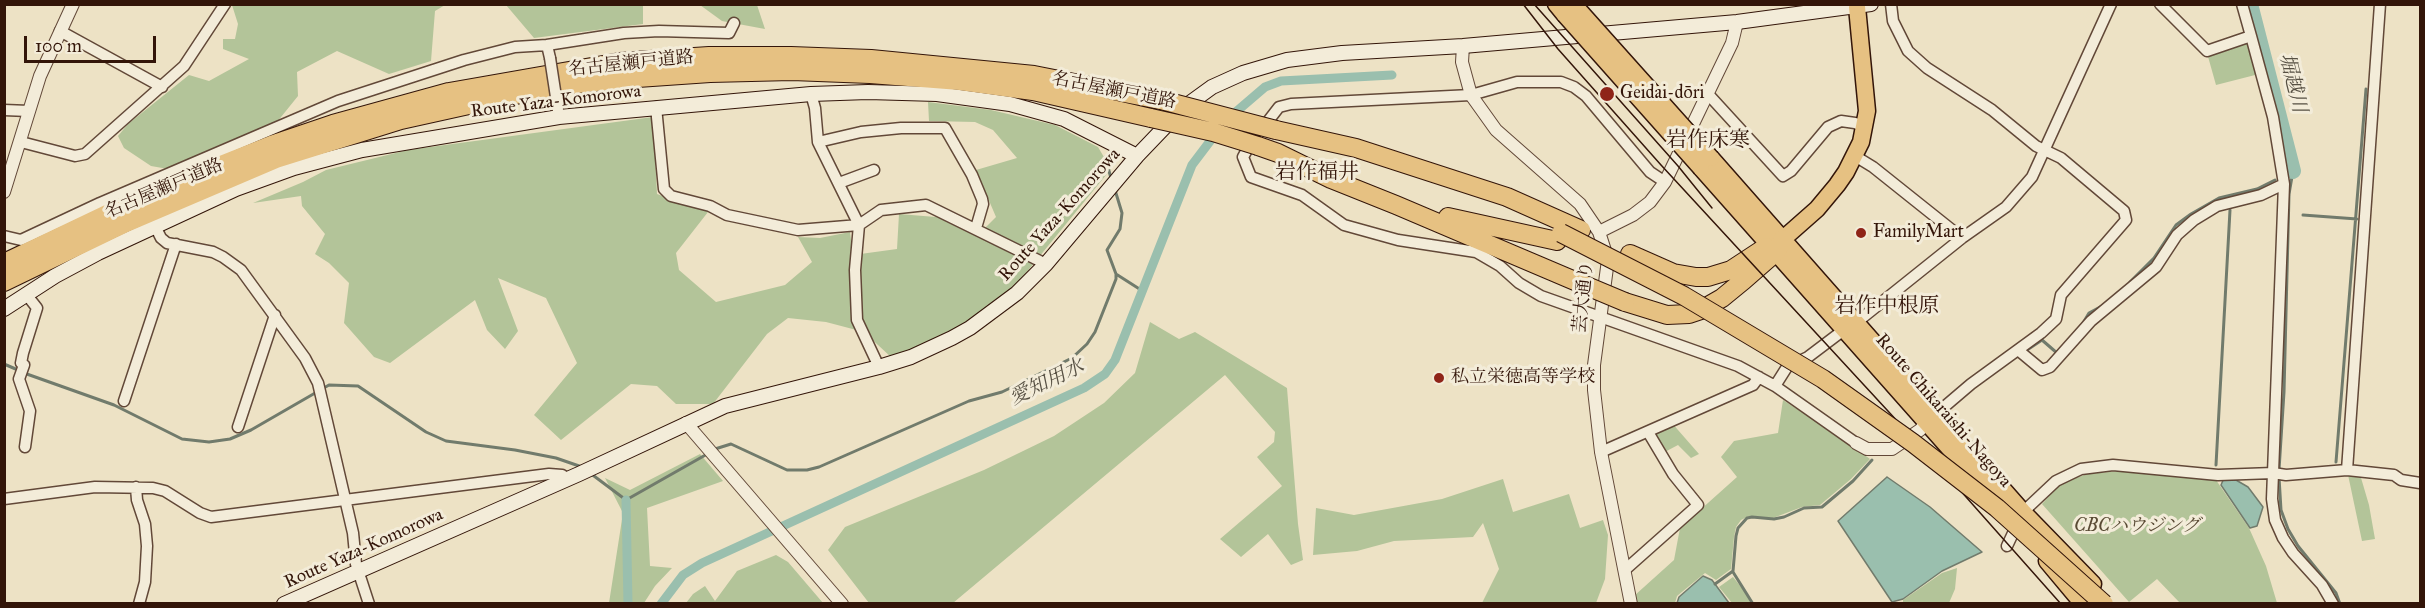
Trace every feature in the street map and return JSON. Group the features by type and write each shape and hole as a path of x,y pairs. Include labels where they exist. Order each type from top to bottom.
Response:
{"highway":[{"name":"名古屋瀬戸道路","path":"4,282 189,177 272,145 396,105 501,82 620,62 721,56 871,59 1034,75 1166,101 1280,132 1356,148 1410,167"},
{"name":"名古屋瀬戸道路","path":"4,263 123,215 276,159 401,120 505,97 623,79 710,73 792,71 904,77 960,81 1033,91 1213,132 1258,146 1396,205"},
{"path":"1410,167 1507,197 1590,231 1630,254 1673,273 1708,277 1731,270 1776,245"},
{"path":"1410,167 1684,296 1823,379 1914,442 1988,501 2104,603"},
{"path":"1396,205 1625,302 1667,315 1689,314 1701,310 1733,290 1776,245"},
{"path":"1396,205 1559,237 1683,303 1821,386 1949,479 2018,536 2093,603"}],"main road":[{"name":"Route Yaza-Komorowa","path":"284,603 573,477 725,406 911,357 970,328 1017,293 1046,264 1137,156 1183,108 1212,87 1243,73 1287,60 1342,53 1463,46 1737,22 1862,5"},
{"path":"1776,245 1827,197 1855,156 1865,127 1862,5"},
{"name":"Route Chikaraishi-Nagoya","path":"1567,7 1776,245 1932,417 2020,519 2083,603"},
{"name":"Route Yaza-Komorowa","path":"4,309 98,253 236,189 294,168 362,150 559,113 811,94 868,92 937,94 1010,104 1064,119 1137,156"},
{"name":"Route Chikaraishi-Nagoya","path":"2020,519 2112,603"}],"street":[{"path":"4,192 40,76 73,4"},
{"path":"21,142 75,156 85,154 184,66 225,4"},
{"path":"1665,182 1650,172 1586,96 1574,87 1561,82 1532,80 1500,86 1471,95 1291,104 1280,107 1248,148 1244,158 1251,177 1302,195 1344,225 1398,240 1476,252 1500,266 1519,283 1541,296 1738,366 1775,386 1867,449 1892,449 1920,430 1971,384 2019,351 2056,319 2061,295 2126,220 2124,211 2061,158 2043,150 1992,110 1927,68 1908,51 1893,21 1891,4"},
{"path":"1775,386 1787,367 1808,357 1851,326 1962,238 2006,207 2032,177 2111,4"},
{"path":"2160,4 2207,51 2251,36"},
{"path":"2242,4 2272,117 2284,184 2272,499 2275,520 2293,553 2322,585 2333,603"},
{"path":"2347,470 2380,4"},
{"path":"1590,231 1633,215 1650,202 1665,182 1732,43 1737,22"},
{"path":"4,236 21,240 338,101 464,60 515,47 659,31 729,33 734,23"},
{"path":"60,31 162,87"},
{"path":"548,45 559,113"},
{"path":"1463,46 1462,62 1471,95"},
{"path":"1707,93 1783,176 1791,171 1828,127 1841,121 1865,127"},
{"path":"811,94 815,108 818,142 859,225 855,270 857,320 879,367"},
{"name":"芸大通り","path":"1471,95 1496,130 1580,204 1590,231 1608,260 1594,365 1594,390 1601,452 1631,603"},
{"path":"656,107 666,194 710,206 727,215 798,230 859,225 881,210 926,204 1046,264"},
{"path":"4,110 29,111"},
{"path":"818,142 861,132 945,128 972,174 982,199 983,204 976,228"},
{"path":"1855,156 1873,167 1962,238"},
{"path":"839,183 874,170"},
{"path":"2019,351 2042,370 2050,367 2091,321 2156,267 2177,235 2194,220 2217,206 2261,195 2284,184"},
{"path":"154,226 164,241 213,252 241,270 305,358 318,383 353,533 358,571 369,603"},
{"path":"123,402 176,244"},
{"path":"25,447 30,411 19,384 23,353 37,312 37,308 26,294"},
{"path":"238,427 275,315"},
{"path":"1601,452 1753,385 1759,377"},
{"path":"686,423 842,603"},
{"path":"1626,569 1698,505 1674,474 1648,432"},
{"path":"2007,546 2020,519 2056,481 2081,469 2113,465 2218,475 2273,473 2286,475 2347,470 2394,475 2401,480 2421,483"},
{"path":"4,499 95,487 136,487 165,491 211,517 549,474 573,477"},
{"path":"136,487 137,500 145,524 147,546 145,582 140,603"},
{"path":"1618,603 1627,589"}],"green space":[{"path":"232,5 445,5 435,11 431,61 389,74 337,51 297,72 298,96 277,122 168,169 151,166 124,148 118,136 128,124 189,75 209,81 249,59 223,49 223,39 235,39 238,24"},
{"path":"506,5 643,5 643,24 534,38"},
{"path":"700,5 757,5 765,29 722,21"},
{"path":"2249,38 2259,74 2216,85 2207,53"},
{"path":"928,102 991,110 1055,125 1098,147 1111,169 1012,290 956,330 892,358 864,332 826,322 788,318 767,334 713,404 676,404 657,386 631,384 561,440 534,415 577,363 546,298 498,278 518,331 505,349 487,330 475,300 390,363 374,357 344,323 349,283 329,263 315,254 325,234 302,206 301,196 253,203 326,170 408,150 653,117 657,194 708,212 676,253 679,270 716,302 785,285 812,262 798,237 820,238 850,232 853,255 897,249 899,214 948,218 980,233 996,217 976,170 1017,158 993,130 975,122 929,121"},
{"path":"1150,322 1179,339 1195,332 1287,388 1303,560 1291,565 1268,534 1241,557 1220,539 1282,486 1257,457 1274,442 1275,432 1225,375 953,603 869,603 828,550 845,527 984,470 1054,436 1104,403 1135,373"},
{"path":"1783,400 1870,459 1851,479 1820,505 1802,507 1773,518 1749,516 1741,520 1736,527 1731,569 1716,580 1705,573 1677,596 1675,603 1636,603 1634,596 1674,560 1680,528 1737,477 1721,457 1734,441 1778,433"},
{"path":"1671,422 1699,454 1691,458 1678,445 1661,454 1648,432"},
{"path":"700,454 723,481 647,508 650,566 672,568 655,586 644,603 609,603 623,513 605,478 630,490"},
{"path":"2347,470 2359,471 2369,505 2375,539 2362,541"},
{"name":"CBCハウジング","path":"2121,471 2216,480 2249,528 2266,566 2277,603 2180,603 2157,579 2129,602 2042,504 2060,484 2087,474"},
{"path":"1503,479 1513,512 1569,494 1580,528 1603,520 1608,535 1605,579 1596,603 1482,603 1499,569 1483,523 1473,537 1394,541 1357,551 1313,555 1316,508 1354,515 1442,499"},
{"path":"776,555 788,562 823,603 686,603 693,594 705,586 715,601 737,571"},
{"path":"1957,568 1955,589 1949,603 1903,603 1903,600 1942,573"},
{"path":"1733,577 1754,603 1732,603 1719,587"}],"shaded area":[{"path":"1887,477 1930,507 1982,552 1942,571 1903,599 1892,602 1838,521"},
{"path":"2224,478 2236,480 2248,487 2263,507 2257,526 2250,528 2221,485"},
{"path":"1703,576 1712,580 1729,603 1677,603 1679,597"}],"waterway":[{"name":"堀越川","path":"2250,4 2293,171"},
{"name":"愛知用水","path":"1230,117 1265,87 1281,81 1392,75"},
{"path":"2336,462 2366,89"},
{"name":"愛知用水","path":"661,604 683,575 702,563 1084,388 1105,374 1115,360 1192,165 1217,132"},
{"path":"1105,157 1111,178"},
{"path":"2279,470 2284,392 2289,194 2293,171"},
{"path":"2130,282 2154,258 2176,225 2191,214 2219,198 2257,189 2275,180"},
{"path":"715,449 731,444 787,470 807,470 819,467 969,401 1002,392 1072,358 1087,344 1095,332 1116,279 1107,250 1120,229 1122,213 1115,190"},
{"path":"2216,465 2230,210"},
{"path":"2303,215 2357,219"},
{"path":"1116,274 1141,290"},
{"path":"2083,323 2089,313 2102,306"},
{"path":"2024,352 2042,340 2057,353"},
{"path":"4,364 18,370"},
{"path":"24,373 114,405 182,439 209,442 230,439 251,430 329,385 358,386 426,432 446,441 515,450 556,458 582,467"},
{"path":"590,473 626,500 709,453"},
{"path":"1715,584 1733,571 1738,528 1747,518 1774,519 1804,508 1822,507 1853,481 1872,460"},
{"path":"2279,477 2281,510 2288,529 2298,546 2336,593 2340,604"},
{"path":"626,500 628,604"},
{"path":"1733,572 1753,604"}],"tram line":[{"path":"1523,4 1558,49 1661,165 1935,462 2061,604"},
{"path":"1534,4 1678,166 1712,208"}],"place":[{"name":"Geidai-dōri","path":"1607,94"},
{"name":"FamilyMart","path":"1861,233"},
{"name":"私立栄徳高等学校","path":"1439,378"}],"district":[{"name":"岩作床寒","path":"1708,141"},
{"name":"岩作福井","path":"1317,173"},
{"name":"岩作中根原","path":"1887,307"}]}
